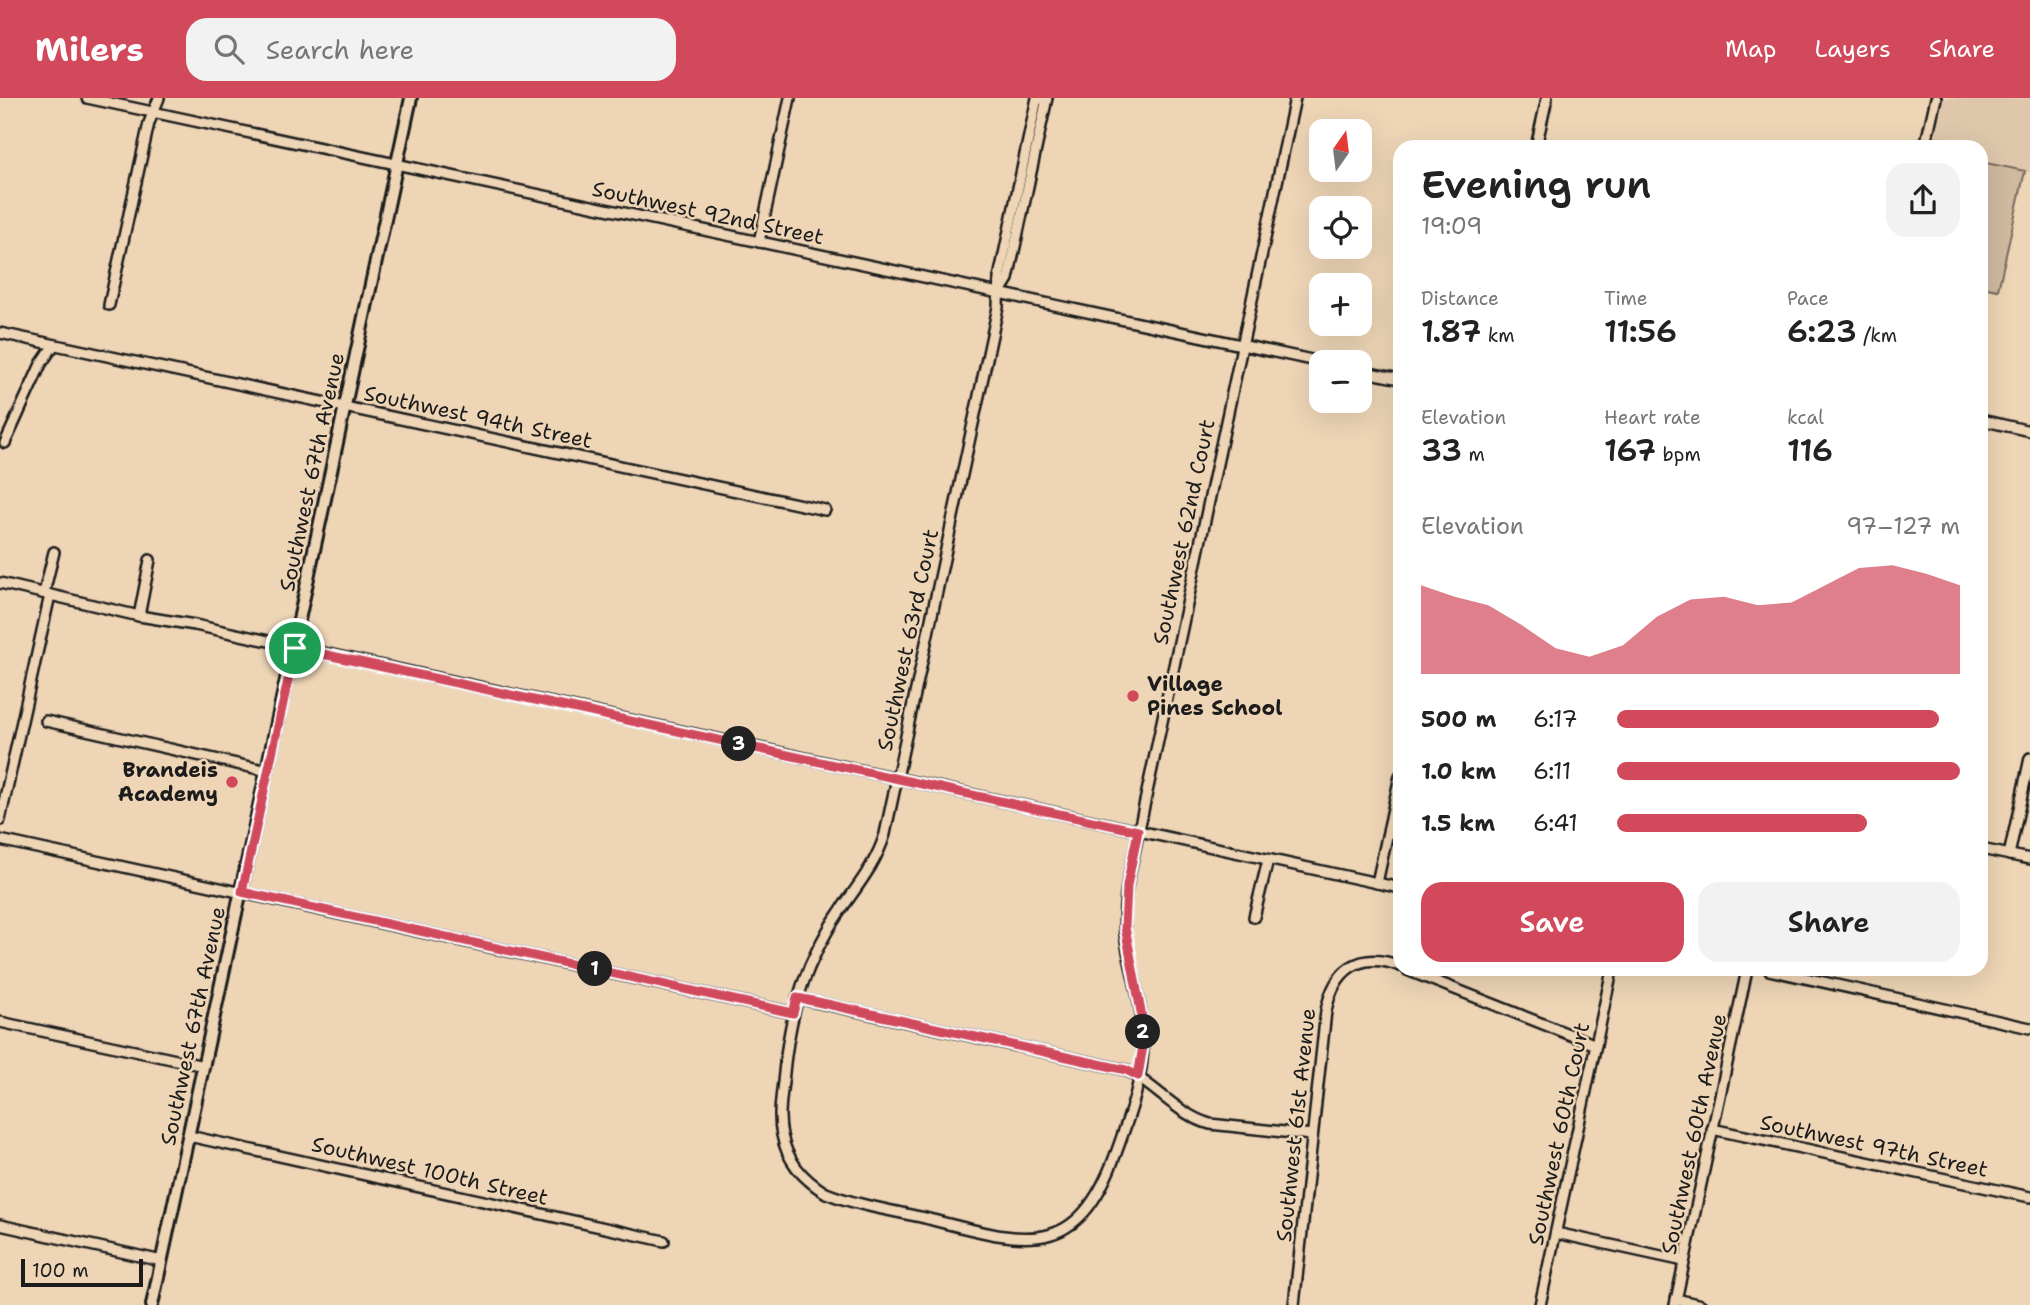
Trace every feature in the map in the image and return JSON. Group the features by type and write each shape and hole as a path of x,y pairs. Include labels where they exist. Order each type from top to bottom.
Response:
{"main road":[{"name":"Southwest 67th Avenue","path":"152,1305 411,98"}],"street":[{"name":"Southwest 92nd Street","path":"88,98 1309,360"},
{"path":"109,305 149,123 159,98"},
{"path":"759,242 790,98"},
{"name":"Southwest 62nd Court","path":"1049,1235 1076,1220 1090,1207 1104,1186 1127,1121 1138,1076 1143,1046 1142,1017 1125,927 1127,886 1295,98"},
{"path":"1538,140 1547,98"},
{"path":"1927,140 1936,98"},
{"name":"Southwest 63rd Court","path":"1043,99 999,278 999,294 885,834 879,851 860,884 828,931 797,998 783,1076 781,1128 788,1153 804,1177 826,1193 991,1234 1013,1238 1049,1235"},
{"name":"Southwest 94th Street","path":"0,333 825,510"},
{"path":"5,443 50,344"},
{"path":"1372,373 1393,378"},
{"path":"1988,422 2030,431"},
{"path":"0,820 54,552"},
{"path":"139,616 150,560"},
{"path":"0,583 139,616 195,625 1393,886"},
{"path":"46,721 268,771"},
{"path":"2009,855 2030,758"},
{"path":"1377,883 1393,809"},
{"path":"0,840 793,1013"},
{"path":"1988,850 2030,859"},
{"path":"1254,917 1268,860"},
{"name":"Southwest 61st Avenue","path":"1294,1305 1326,1011 1332,988 1347,970 1361,962 1376,960 1393,965"},
{"path":"1422,976 1596,1045"},
{"name":"Southwest 60th Court","path":"1541,1305 1611,976"},
{"name":"Southwest 60th Avenue","path":"1675,1302 1746,976"},
{"path":"1796,976 2030,1028"},
{"path":"797,998 1126,1070 1204,1122 1312,1135"},
{"path":"0,1022 204,1066"},
{"name":"Southwest 97th Street","path":"1712,1129 2030,1197"},
{"name":"Southwest 100th Street","path":"189,1136 664,1241"},
{"path":"0,1225 162,1261"},
{"path":"1556,1233 1684,1261"},
{"path":"1675,1302 1701,1305"}],"shaded area":[{"path":"1943,98 2030,98 2030,172 1988,163 1988,140 1934,140"},
{"path":"1988,163 2025,171 1998,290 1988,288"}],"place":[{"name":"Village Pines School","path":"1133,696"},
{"name":"Brandeis Academy","path":"232,782"}],"route":[{"path":"295,648 1138,831 1127,886 1125,927 1142,1017 1143,1046 1138,1076 1126,1070 813,1001 797,998 793,1013 242,892 295,648"}]}
